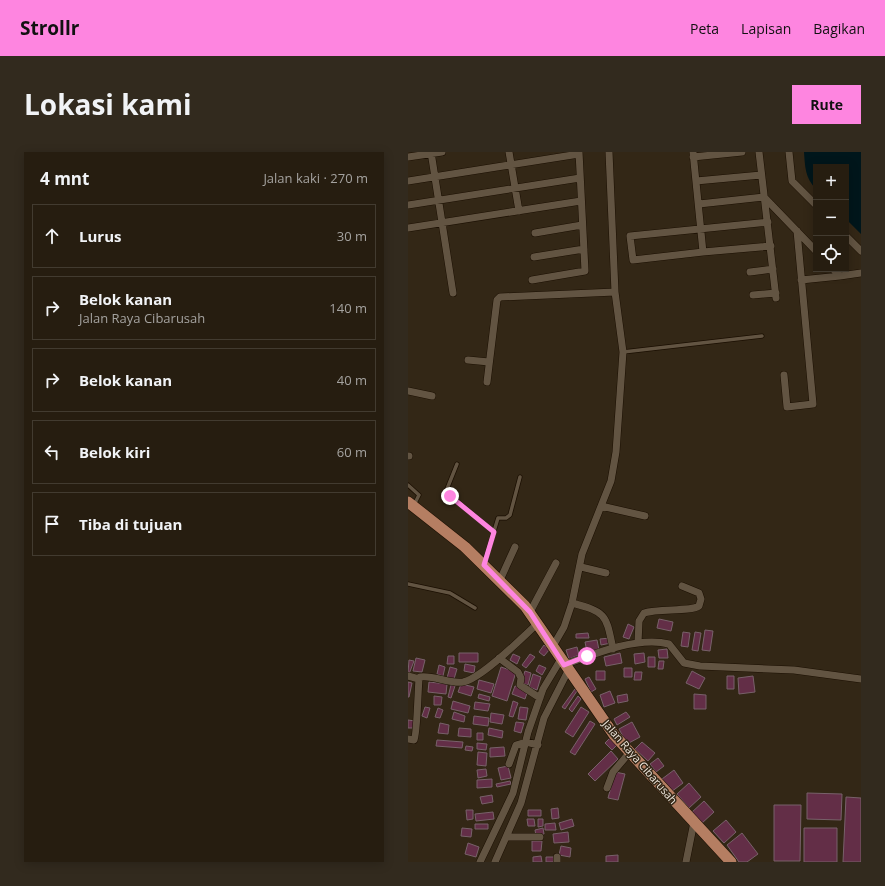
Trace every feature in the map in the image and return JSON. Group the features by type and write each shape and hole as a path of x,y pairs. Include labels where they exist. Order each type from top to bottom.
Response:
{"main road":[{"name":"Jalan Raya Cibarusah","path":"411,504 443,528 484,565 530,612 564,665 608,728 731,862"}],"street":[{"path":"408,157 442,152"},
{"path":"509,152 519,211"},
{"path":"552,646 564,627 572,603 585,545 613,473 616,452 623,352 615,292 609,152"},
{"path":"703,252 693,155 742,152"},
{"path":"753,296 776,296 759,152"},
{"path":"789,152 792,181 813,203"},
{"path":"431,153 453,293"},
{"path":"408,181 579,153 585,272 532,280"},
{"path":"696,181 761,174"},
{"path":"408,204 580,178"},
{"path":"699,204 764,197"},
{"path":"764,197 813,248"},
{"path":"408,228 581,201"},
{"path":"768,222 630,236 633,260 770,246"},
{"path":"535,233 582,225"},
{"path":"784,375 787,407 813,404 797,232"},
{"path":"849,239 861,252"},
{"path":"534,257 584,249"},
{"path":"750,272 773,269"},
{"path":"836,272 840,276"},
{"path":"801,280 861,273"},
{"path":"487,382 497,300 500,297 615,292"},
{"path":"468,360 489,362"},
{"path":"408,392 432,396"},
{"path":"601,506 645,516"},
{"path":"500,580 515,547"},
{"path":"530,612 556,563"},
{"path":"581,567 606,573"},
{"path":"638,643 639,621 644,612 666,609 691,609 699,606 701,599 699,592 682,586"},
{"path":"572,603 589,607 600,613 608,624 613,649"},
{"path":"408,676 418,679 423,677 454,682 464,682 499,658 538,623"},
{"path":"480,862 513,793 526,742 543,689 564,665 613,649 638,643 654,642 669,644 684,663 700,666 794,670 861,679"},
{"path":"499,658 518,672 521,678 520,684 540,698"},
{"path":"495,862 521,803 538,745 544,718 564,665"},
{"path":"408,739 414,740 416,735 418,679"},
{"path":"509,764 516,745 526,742 538,745"},
{"path":"607,788 613,772 630,752"},
{"path":"686,862 694,822"},
{"path":"507,837 540,837"}],"lane":[{"path":"623,352 762,336"},
{"path":"457,464 446,489 447,493 494,532"},
{"path":"484,565 498,518 506,518 510,515 520,478"},
{"path":"408,485 419,495 411,504"},
{"path":"408,584 450,593 475,608"}],"water":[{"path":"804,152 861,152 861,234 849,222 849,164 813,164 813,186 805,167"}],"building":[{"path":"659,619 673,622 671,631 657,628"},
{"path":"628,624 634,627 629,639 623,637"},
{"path":"705,630 713,631 710,651 702,650"},
{"path":"683,632 690,633 688,647 681,646"},
{"path":"695,632 701,633 698,651 692,650"},
{"path":"588,633 589,638 576,638 576,634"},
{"path":"610,638 611,643 601,645 600,639"},
{"path":"597,640 599,650 587,652 585,642"},
{"path":"544,645 549,650 544,656 539,652"},
{"path":"577,647 579,655 569,659 566,650"},
{"path":"667,649 668,658 659,658 658,650"},
{"path":"459,653 478,653 478,662 459,662"},
{"path":"620,653 622,663 606,666 604,657"},
{"path":"644,653 645,662 635,664 634,654"},
{"path":"513,654 520,657 517,664 510,660"},
{"path":"530,654 535,657 526,668 522,665"},
{"path":"448,656 454,656 454,664 447,664"},
{"path":"648,657 655,657 655,667 648,667"},
{"path":"416,658 425,660 422,672 413,671"},
{"path":"409,660 414,661 409,674 408,673"},
{"path":"659,661 664,661 663,669 658,669"},
{"path":"465,664 475,666 474,673 464,671"},
{"path":"439,665 445,667 443,676 437,674"},
{"path":"539,665 546,668 542,675 536,671"},
{"path":"450,667 457,669 454,679 447,678"},
{"path":"501,667 516,672 507,701 492,696"},
{"path":"624,668 632,668 632,677 624,677"},
{"path":"525,671 531,673 528,685 521,683"},
{"path":"596,671 605,671 605,680 596,680"},
{"path":"692,671 705,678 699,689 686,683"},
{"path":"635,672 642,672 641,680 634,680"},
{"path":"533,674 541,677 537,690 529,687"},
{"path":"727,676 734,676 734,689 727,689"},
{"path":"753,676 755,692 739,694 738,678"},
{"path":"589,677 596,689 591,692 585,679"},
{"path":"479,680 494,684 491,693 477,689"},
{"path":"408,682 412,683 409,697 408,697"},
{"path":"429,682 447,684 446,694 428,692"},
{"path":"461,684 474,687 471,696 458,692"},
{"path":"451,685 455,686 451,698 448,697"},
{"path":"515,686 528,690 525,699 512,694"},
{"path":"575,689 577,691 565,709 562,707"},
{"path":"610,691 615,703 604,707 600,695"},
{"path":"479,694 490,697 489,701 478,698"},
{"path":"627,694 628,701 618,703 617,696"},
{"path":"694,694 706,695 706,709 694,709"},
{"path":"434,696 442,697 441,705 434,705"},
{"path":"578,696 581,699 572,712 569,709"},
{"path":"453,701 470,706 468,713 451,709"},
{"path":"513,701 518,703 513,717 509,716"},
{"path":"475,702 490,704 488,711 474,709"},
{"path":"425,707 430,708 427,718 422,716"},
{"path":"520,707 528,708 526,720 518,719"},
{"path":"581,707 589,712 573,737 565,732"},
{"path":"438,708 443,710 440,718 435,717"},
{"path":"454,712 465,716 464,722 452,719"},
{"path":"626,712 630,717 617,725 614,719"},
{"path":"491,713 504,715 502,724 490,722"},
{"path":"474,716 489,718 488,726 473,724"},
{"path":"408,720 415,721 414,728 408,728"},
{"path":"590,721 595,724 575,755 570,752"},
{"path":"516,722 524,723 521,733 514,731"},
{"path":"632,722 640,737 627,744 619,729"},
{"path":"440,723 449,725 448,734 438,733"},
{"path":"459,728 471,729 471,737 458,736"},
{"path":"489,728 503,731 502,738 488,735"},
{"path":"477,733 483,733 483,740 477,740"},
{"path":"610,738 617,745 612,750 605,743"},
{"path":"437,740 463,742 462,748 436,746"},
{"path":"642,742 655,753 648,761 635,749"},
{"path":"477,743 487,744 486,750 477,749"},
{"path":"466,746 473,747 472,751 465,750"},
{"path":"504,747 505,756 490,757 490,748"},
{"path":"611,751 618,759 595,781 588,774"},
{"path":"478,752 487,753 486,766 477,765"},
{"path":"658,758 664,766 656,772 650,764"},
{"path":"508,766 511,778 501,780 498,768"},
{"path":"486,769 487,776 478,778 477,770"},
{"path":"674,770 683,783 671,792 662,779"},
{"path":"615,772 625,774 618,800 608,798"},
{"path":"492,779 492,787 477,788 477,780"},
{"path":"510,781 511,784 497,787 496,784"},
{"path":"689,783 701,797 689,808 677,794"},
{"path":"807,793 842,794 841,820 807,819"},
{"path":"492,795 493,802 482,804 480,797"},
{"path":"846,797 861,798 861,862 843,862"},
{"path":"704,801 714,812 701,824 691,813"},
{"path":"774,805 801,805 800,861 774,861"},
{"path":"558,808 559,818 552,819 551,809"},
{"path":"466,810 473,810 473,819 467,820"},
{"path":"528,810 541,810 541,816 528,816"},
{"path":"493,812 494,819 476,821 475,814"},
{"path":"527,819 534,819 535,826 528,826"},
{"path":"538,819 543,819 543,826 538,827"},
{"path":"572,819 574,826 561,830 559,823"},
{"path":"726,820 736,832 724,843 713,831"},
{"path":"555,823 556,830 545,830 545,824"},
{"path":"475,824 488,824 488,829 475,829"},
{"path":"462,828 472,829 471,837 461,836"},
{"path":"543,828 544,834 536,836 535,830"},
{"path":"804,828 837,828 837,862 804,862"},
{"path":"568,832 569,842 554,843 553,834"},
{"path":"742,833 758,854 747,862 739,862 727,845"},
{"path":"532,841 542,841 541,851 532,851"},
{"path":"468,843 479,847 476,857 465,854"},
{"path":"561,846 571,848 570,857 559,855"},
{"path":"618,855 618,862 606,862 606,856"},
{"path":"541,856 542,862 533,862 533,857"},
{"path":"546,857 556,857 556,862 546,862"}],"route":[{"path":"450,496 494,532 484,565 530,612 564,665 587,656"}]}
